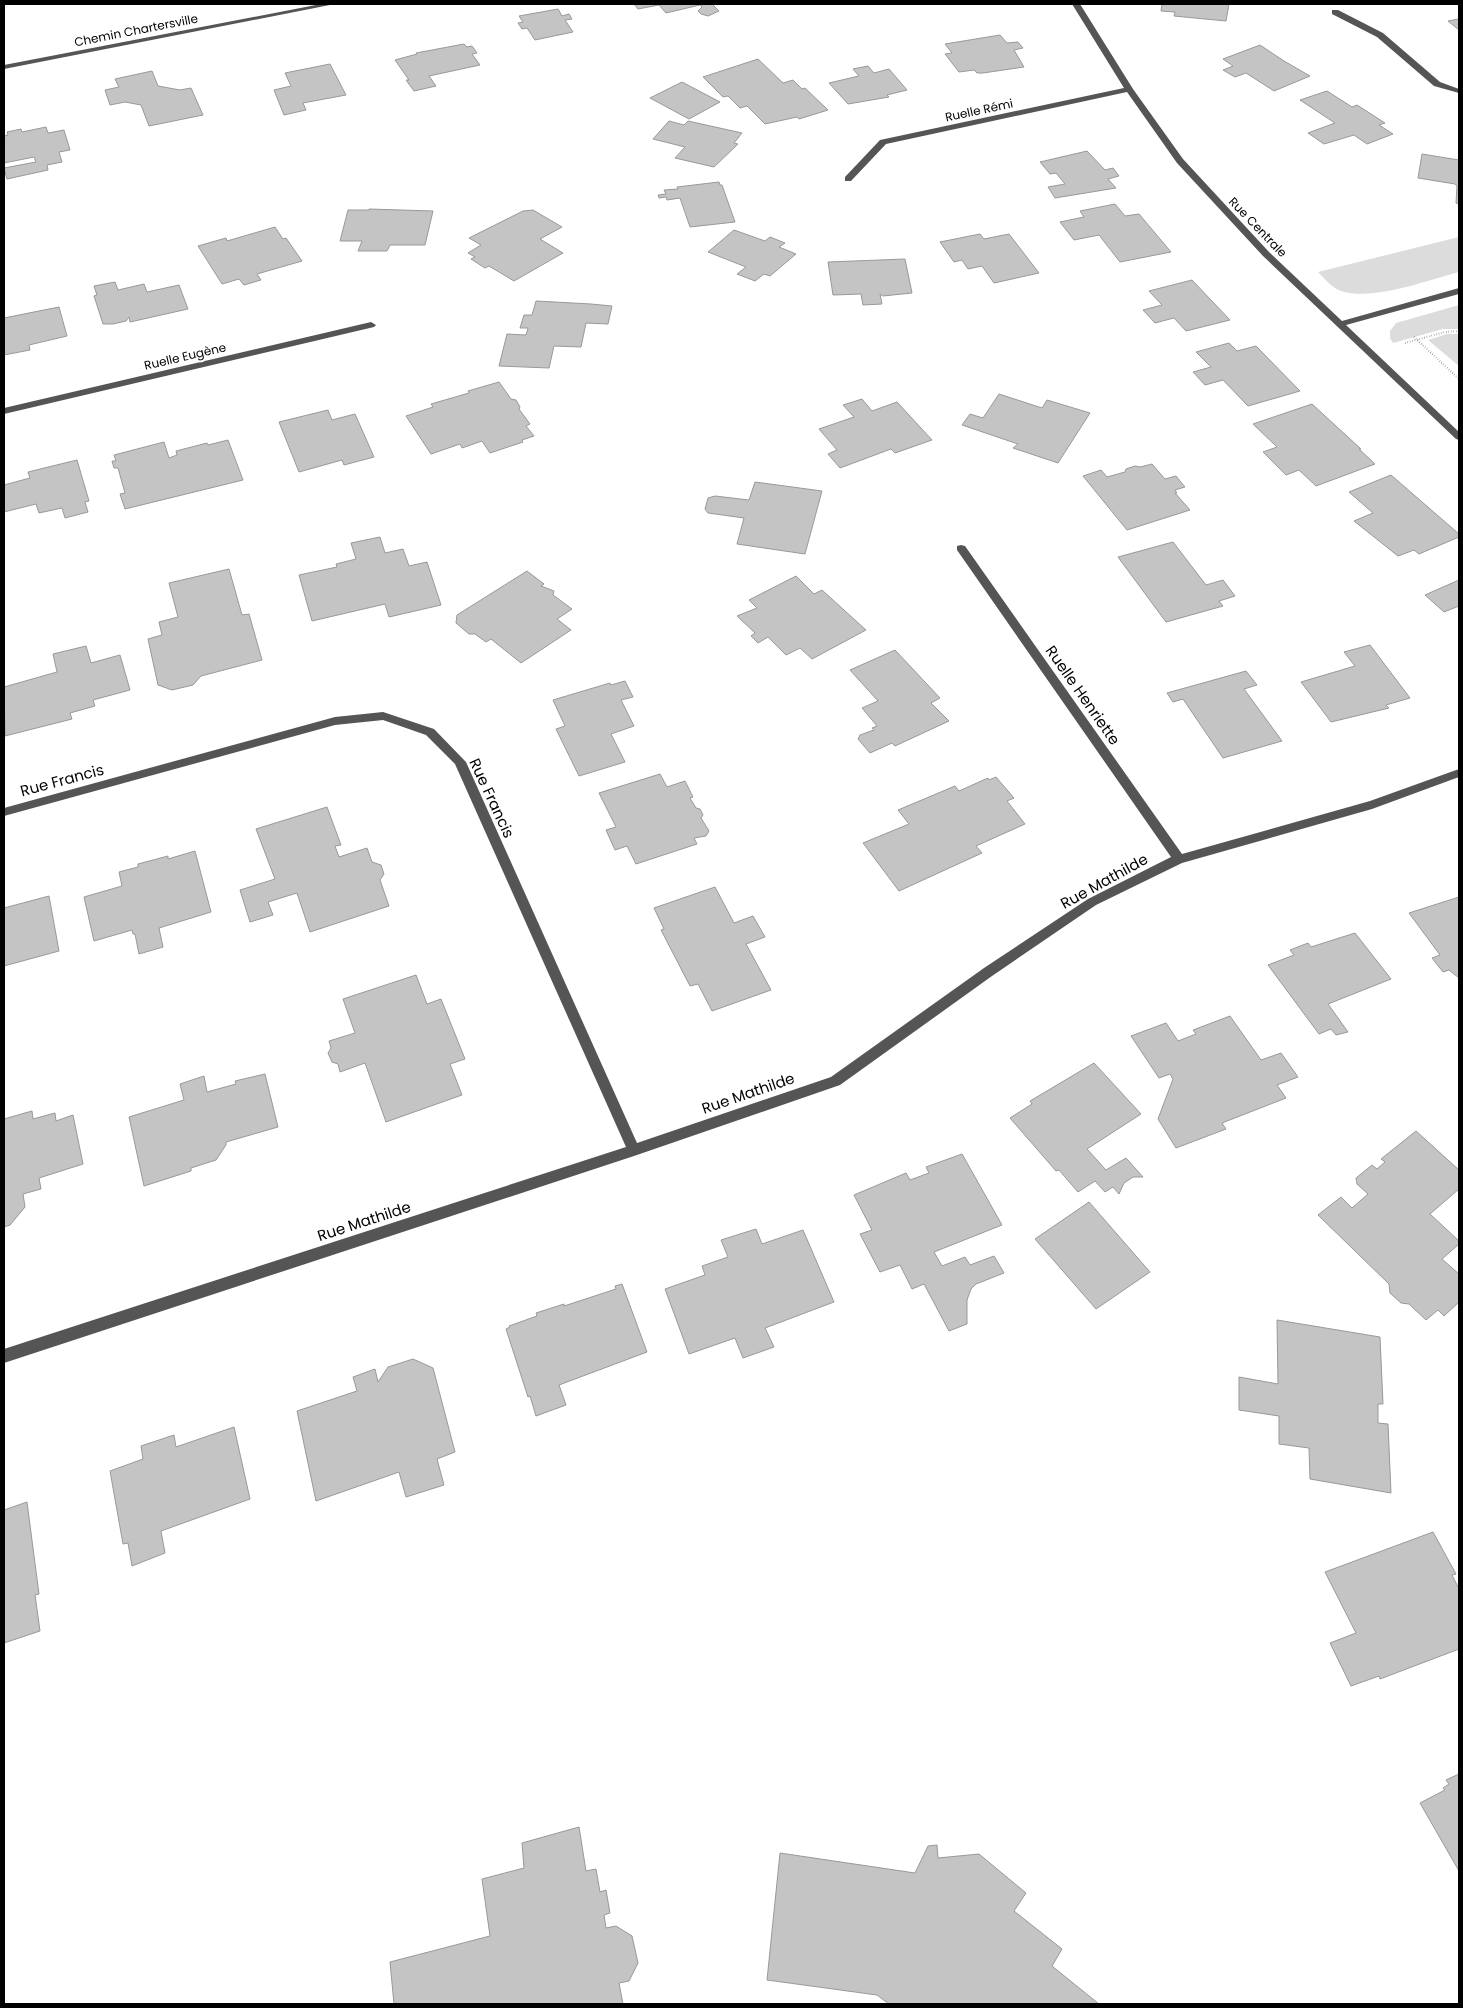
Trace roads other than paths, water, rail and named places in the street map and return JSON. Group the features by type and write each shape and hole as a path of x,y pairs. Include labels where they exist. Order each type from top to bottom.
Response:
{"street":[{"name":"Chemin Chartersville","path":"4,67 331,4"},
{"name":"Rue Centrale","path":"1076,4 1129,89 1180,161 1266,254 1459,436"},
{"path":"1336,12 1380,34 1437,84 1459,91"},
{"name":"Ruelle Rémi","path":"848,179 883,142 1129,89"},
{"path":"1340,324 1459,291"},
{"name":"Ruelle Eugène","path":"4,411 371,325"},
{"name":"Ruelle Henriette","path":"962,548 1180,858"},
{"name":"Rue Francis","path":"4,812 335,722 384,716 430,732 460,762 634,1150"},
{"name":"Rue Mathilde","path":"4,1356 634,1150 835,1081 988,972 1092,902 1180,858 1372,805 1459,773"}]}
